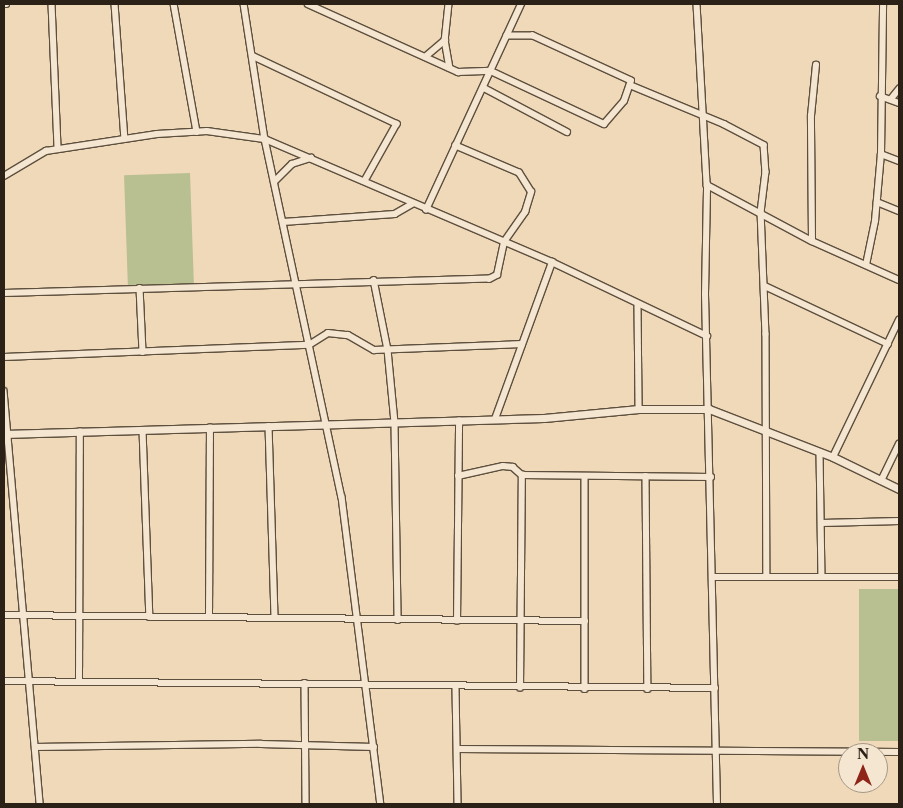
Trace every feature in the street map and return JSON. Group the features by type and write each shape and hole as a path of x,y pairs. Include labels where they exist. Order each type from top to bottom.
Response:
{"street":[{"path":"52,4 58,149"},
{"path":"115,4 125,139"},
{"path":"174,4 197,132"},
{"path":"244,4 274,182 342,497 381,804"},
{"path":"310,4 458,72 490,70 604,124 624,101 631,81 533,36 507,36"},
{"path":"449,4 445,40 450,68"},
{"path":"426,210 484,88 490,70 521,4"},
{"path":"689,4 697,6 707,184 707,336 718,804"},
{"path":"866,265 877,202 882,154 880,96 883,4"},
{"path":"425,57 445,40"},
{"path":"252,56 397,124 365,181"},
{"path":"812,242 811,116 816,65"},
{"path":"630,85 764,145 766,172 761,211 765,286 767,577"},
{"path":"484,88 567,132"},
{"path":"891,99 899,89"},
{"path":"880,96 899,103"},
{"path":"4,176 46,151 125,139 197,132 266,139 365,181 412,204 552,262 638,306 707,336"},
{"path":"4,293 297,285 374,280 489,278 497,275 501,265 504,242 525,212 531,192 526,181 519,173 456,146"},
{"path":"882,154 899,161"},
{"path":"274,182 292,164 311,158"},
{"path":"707,184 761,211 812,242 899,280"},
{"path":"877,202 899,211"},
{"path":"283,222 395,214 412,204"},
{"path":"495,419 552,262"},
{"path":"374,280 388,350 395,422 398,620"},
{"path":"765,286 888,344"},
{"path":"140,288 143,352"},
{"path":"638,306 639,409"},
{"path":"833,457 899,320"},
{"path":"4,357 309,345 319,336 342,334 367,349 388,350 522,344"},
{"path":"4,391 5,434 26,616 40,804"},
{"path":"5,434 459,421 639,409 709,408 833,457 899,489"},
{"path":"457,621 459,421"},
{"path":"269,426 275,618"},
{"path":"209,617 210,428"},
{"path":"143,430 150,616"},
{"path":"79,679 82,617 80,432"},
{"path":"881,481 899,444"},
{"path":"820,452 822,577"},
{"path":"458,476 503,466 514,468 522,475 711,477"},
{"path":"520,688 522,475"},
{"path":"585,476 585,688"},
{"path":"646,476 648,689"},
{"path":"822,523 899,521"},
{"path":"713,578 899,577"},
{"path":"4,615 275,618 358,622 398,620 585,621"},
{"path":"4,681 32,682 79,679 456,688 715,688"},
{"path":"305,683 306,804"},
{"path":"456,688 458,804"},
{"path":"35,747 306,745 374,747"},
{"path":"457,749 716,754 899,752"}],"green space":[{"path":"190,173 194,285 128,287 124,175"},
{"path":"859,589 899,589 899,741 859,741"}]}
